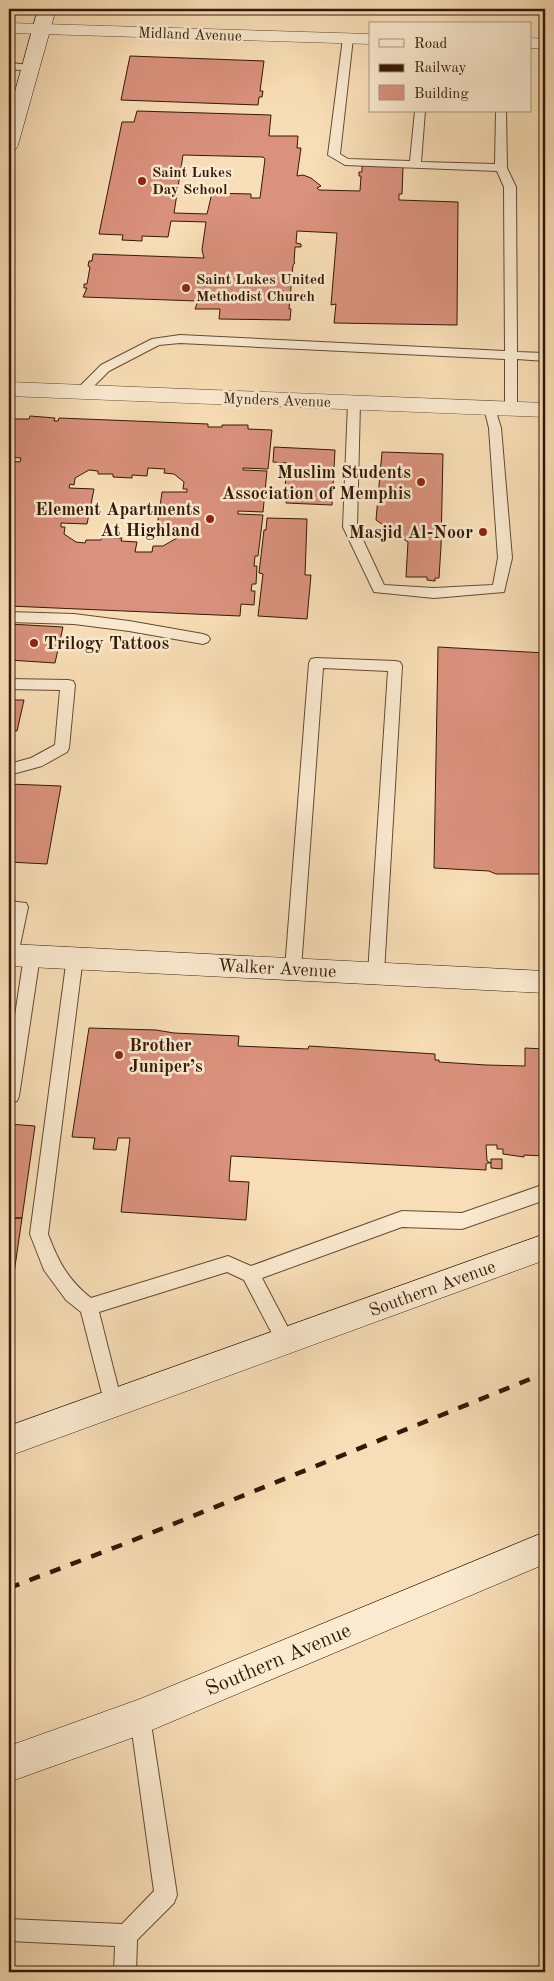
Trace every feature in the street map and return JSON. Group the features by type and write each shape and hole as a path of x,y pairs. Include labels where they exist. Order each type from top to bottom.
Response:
{"street":[{"path":"10,134 47,9"},
{"name":"Midland Avenue","path":"9,28 369,39"},
{"path":"532,43 545,44"},
{"name":"Mynders Avenue","path":"9,389 545,410"},
{"name":"Walker Avenue","path":"17,955 545,982"},
{"name":"Southern Avenue","path":"9,1441 545,1247"},
{"name":"Southern Avenue","path":"9,1764 140,1717 545,1548"}],"lane":[{"path":"348,38 334,155 345,162 500,168"},
{"path":"9,66 31,68"},
{"path":"415,165 420,112"},
{"path":"354,403 350,527 379,589 434,593 499,590 505,558 495,428 510,356 510,187 500,168 501,112"},
{"path":"81,392 105,368 156,342 180,339 545,357"},
{"path":"9,617 74,619 129,626 203,639"},
{"path":"293,969 316,663 395,666 376,973"},
{"path":"9,684 68,686 62,748 44,760 19,768 9,769"},
{"path":"9,907 20,907 11,1096 9,1096"},
{"path":"75,957 39,1234 50,1264 72,1294 89,1307 112,1403"},
{"path":"250,1274 402,1219 462,1221 545,1192"},
{"path":"89,1307 228,1264 250,1274 286,1341"},
{"path":"126,1972 126,1935 166,1894 140,1717"},
{"path":"9,1930 126,1935"}],"building":[{"path":"130,56 264,61 260,91 263,91 262,97 259,97 258,105 121,100"},
{"path":"137,111 271,115 269,136 298,136 297,148 301,148 297,176 303,175 311,178 321,186 317,188 319,190 360,191 361,176 359,176 359,172 362,172 362,165 403,167 402,194 399,194 399,200 458,202 457,325 334,323 336,304 331,305 337,233 297,231 296,243 301,244 301,247 295,247 295,263 293,265 289,309 291,309 290,320 219,319 220,309 195,309 198,301 83,297 87,288 84,288 84,284 87,284 90,267 88,266 89,261 92,261 93,254 204,258 202,250 206,222 171,221 168,237 142,236 142,241 122,240 123,235 99,234 122,122 134,122","holes":["183,155 263,157 265,159 260,198 251,198 251,194 212,193 207,214 174,213"]},
{"name":"Element Apartments At Highland","path":"30,416 55,418 54,421 58,421 59,418 208,424 208,427 248,425 248,429 272,430 268,469 243,468 243,470 267,471 263,512 238,511 238,514 263,515 258,556 255,556 254,566 257,566 256,584 252,584 251,591 255,591 254,605 241,604 240,616 9,606 9,503 11,500 9,500 9,461 20,462 21,458 9,457 9,419 29,419","holes":["148,468 165,469 164,473 174,474 184,482 183,489 187,489 187,492 162,492 157,527 182,528 182,532 177,532 177,538 163,546 153,546 152,552 135,552 137,542 121,541 122,538 86,540 85,543 76,542 64,534 65,527 61,527 61,523 87,524 94,489 69,488 70,484 74,485 75,478 89,470 98,471 98,474 113,474 113,477 132,478 132,475 147,476"]},
{"path":"274,447 335,450 332,505 286,503 286,499 284,499 287,463 273,462"},
{"path":"382,452 443,454 439,578 435,578 435,581 427,580 427,577 406,577 408,542 376,520"},
{"path":"267,518 307,519 305,575 311,575 307,619 258,616 263,574 259,573"},
{"name":"Trilogy Tattoos","path":"9,624 63,627 55,663 9,660"},
{"path":"438,647 545,653 545,874 496,874 489,871 434,868"},
{"path":"9,700 24,700 17,731 9,730"},
{"path":"9,784 61,786 47,864 9,862"},
{"path":"89,1028 156,1030 174,1033 239,1036 238,1046 308,1049 309,1046 435,1054 435,1060 439,1060 439,1062 486,1065 525,1066 525,1048 545,1049 544,1156 524,1155 524,1157 503,1154 503,1149 497,1149 497,1145 486,1145 487,1161 491,1163 486,1164 486,1170 231,1156 229,1181 249,1182 246,1220 121,1212 130,1138 118,1138 116,1150 93,1149 95,1138 72,1137"},
{"path":"9,1124 35,1126 22,1218 9,1218"},
{"path":"491,1159 502,1159 502,1169 491,1168"},
{"path":"9,1218 22,1218 9,1308"}],"railway":[{"path":"9,1588 124,1544 545,1373"}],"place":[{"name":"Saint Lukes Day School","path":"142,181"},
{"name":"Saint Lukes United Methodist Church","path":"186,288"},
{"name":"Muslim Students Association of Memphis","path":"421,482"},
{"name":"Element Apartments At Highland","path":"210,519"},
{"name":"Masjid Al-Noor","path":"483,532"},
{"name":"Trilogy Tattoos","path":"34,643"},
{"name":"Brother Juniper’s","path":"119,1055"}]}
